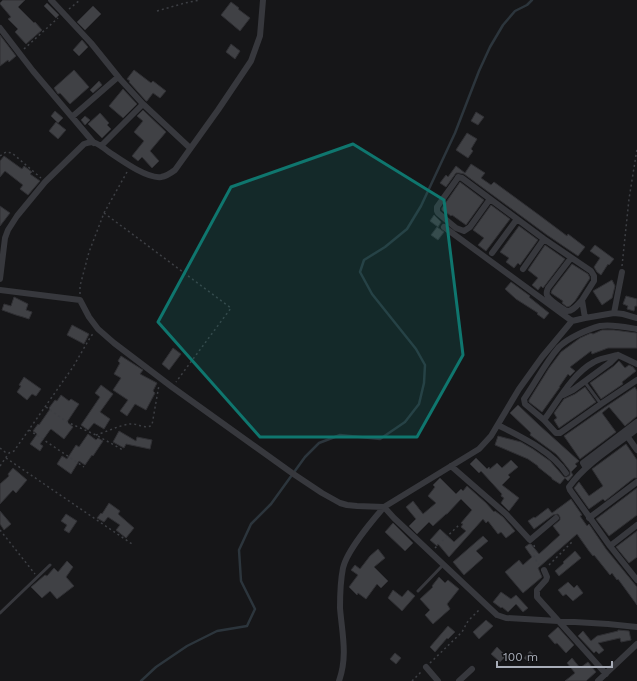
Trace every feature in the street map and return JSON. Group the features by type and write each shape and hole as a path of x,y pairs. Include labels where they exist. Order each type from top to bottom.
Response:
{"street":[{"path":"51,0 91,43 118,77 143,104 190,148"},
{"path":"0,28 33,71 94,142 131,166 151,175 161,177 168,175 175,170 218,110 251,60 260,36 263,0"},
{"path":"72,116 118,77"},
{"path":"101,146 143,104"},
{"path":"0,279 5,238 17,216 45,182 84,144 94,142"},
{"path":"490,199 470,227 464,232 451,224 437,211 437,207 458,177 462,178 591,272 594,281 582,300 572,311 569,312 551,299 547,294 548,288 571,258"},
{"path":"492,253 517,219"},
{"path":"444,227 572,321"},
{"path":"523,269 544,239"},
{"path":"614,313 622,272"},
{"path":"0,290 80,300 98,330 172,387 292,473 340,503 357,506 384,507 497,614 506,618 637,627"},
{"path":"582,300 585,318"},
{"path":"339,681 341,676 344,648 340,607 343,567 348,555 384,507 479,449 491,436 518,389 545,352 572,321 614,313 637,318"},
{"path":"637,329 601,326 575,336 560,346 524,399 525,404 544,420 556,433 560,433 637,380"},
{"path":"544,420 574,378 594,361 618,355 637,364"},
{"path":"562,395 573,390 611,362 618,355"},
{"path":"626,434 637,422"},
{"path":"498,424 539,447 561,466 566,473"},
{"path":"637,429 626,434 583,463 586,468 569,487 610,546 637,580"},
{"path":"626,434 637,450"},
{"path":"451,466 506,514 530,540 556,518"},
{"path":"590,518 637,482"},
{"path":"610,546 637,525"},
{"path":"544,570 547,577 537,590 537,597 606,674"},
{"path":"632,574 637,570"},
{"path":"598,681 637,644"},
{"path":"426,667 438,681"},
{"path":"459,681 472,669"}],"lane":[{"path":"584,381 601,404"},
{"path":"418,591 444,564"},
{"path":"0,613 50,565"}],"path":[{"path":"19,53 80,0"},
{"path":"157,12 200,0"},
{"path":"622,272 629,199 637,149"},
{"path":"0,156 6,152 12,153 45,182"},
{"path":"80,300 80,286 104,213 131,166"},
{"path":"104,213 231,308 172,387"},
{"path":"0,466 9,453 14,451 46,407 68,372 73,367 91,336 98,330"},
{"path":"96,435 132,424 150,427 152,425 160,378"},
{"path":"46,407 67,422 96,435 123,450"},
{"path":"29,430 84,467"},
{"path":"0,448 9,453"},
{"path":"6,458 132,544"},
{"path":"431,553 459,525"},
{"path":"0,530 37,577"},
{"path":"530,540 534,544 534,554 536,559 544,570 573,541"},
{"path":"412,681 462,632 468,621 486,604"}],"highlighted area":[{"path":"353,144 444,200 463,355 417,437 260,437 158,322 231,187"}],"building":[{"path":"3,0 25,0 18,7 42,30 26,44 15,32 18,29 8,19 11,17 0,4"},
{"path":"231,2 250,18 240,31 221,15"},
{"path":"47,3 59,15 56,18 44,6"},
{"path":"93,6 101,14 85,30 77,22"},
{"path":"0,35 16,56 9,62 8,60 0,66"},
{"path":"82,40 88,47 79,56 73,50"},
{"path":"231,44 240,51 235,59 226,52"},
{"path":"74,70 89,87 70,104 60,93 58,94 54,88"},
{"path":"134,70 151,83 153,81 166,91 160,98 153,93 146,101 127,79"},
{"path":"99,81 102,85 93,93 90,90"},
{"path":"123,89 137,104 123,118 109,106"},
{"path":"143,110 166,132 150,151 159,161 152,168 142,157 138,161 132,156 144,141 134,132 143,121 137,116"},
{"path":"55,111 63,118 58,123 51,116"},
{"path":"476,112 484,117 478,125 471,121"},
{"path":"100,113 109,123 107,125 111,129 102,138 88,124"},
{"path":"85,116 90,120 85,125 81,120"},
{"path":"56,122 66,130 58,139 49,131"},
{"path":"467,133 477,139 471,149 473,151 468,158 456,150"},
{"path":"4,156 22,169 24,166 32,172 30,174 40,181 28,195 20,189 23,185 5,171 0,177 0,161"},
{"path":"471,164 485,173 481,178 491,185 494,182 567,236 568,234 585,247 578,256 464,174 456,173 446,187 440,183 446,175 448,177 456,166 465,173"},
{"path":"460,182 484,200 466,225 452,215 446,214 442,210"},
{"path":"491,205 510,219 486,251 478,245 484,238 473,230"},
{"path":"0,206 10,213 0,226"},
{"path":"434,215 441,222 438,227 430,221"},
{"path":"519,226 538,240 520,265 518,263 514,268 506,262 509,258 500,252"},
{"path":"437,227 444,232 438,240 431,235"},
{"path":"545,245 565,259 543,288 541,286 538,290 532,285 538,278 528,270"},
{"path":"595,245 614,259 609,265 608,264 601,275 594,267 600,258 590,251"},
{"path":"572,264 588,274 590,278 575,301 567,307 562,303 563,301 551,293"},
{"path":"612,280 615,286 612,298 602,305 593,291"},
{"path":"511,282 549,313 544,319 537,314 538,313 516,299 505,289"},
{"path":"626,296 637,299 637,306 635,306 634,311 627,309 628,306 623,304"},
{"path":"14,297 28,304 26,310 32,312 29,319 2,310 4,304 11,306"},
{"path":"72,325 89,334 84,344 67,335"},
{"path":"602,330 637,333 637,348 608,348 592,354 591,351 570,367 575,371 570,376 568,374 542,412 529,402 549,368 561,352 580,338"},
{"path":"173,348 181,354 169,370 162,364"},
{"path":"121,356 143,370 140,374 157,383 153,391 155,393 146,410 135,404 127,416 120,411 128,400 113,390 121,378 114,374 120,363 118,361"},
{"path":"619,361 625,368 629,365 636,371 622,382 623,384 601,399 590,383"},
{"path":"24,377 41,389 36,396 32,394 27,400 17,392"},
{"path":"101,385 113,394 100,412 110,419 104,429 94,423 88,430 81,425 100,397 95,393"},
{"path":"585,387 596,402 559,428 554,420 557,418 554,413 564,399"},
{"path":"635,387 637,391 637,416 625,426 609,407 602,413 616,432 580,459 564,436"},
{"path":"61,395 69,401 71,399 79,404 67,422 73,427 64,439 51,429 40,444 43,446 40,451 30,444 37,434 33,431 38,424 39,425 55,400 57,401"},
{"path":"518,405 579,461 575,464 577,466 571,472 573,475 568,481 565,478 560,484 528,459 495,445 498,436 521,442 550,461 564,477 570,475 570,471 556,454 530,435 531,433 510,413"},
{"path":"119,431 136,441 137,437 152,440 150,449 126,444 124,448 113,442"},
{"path":"88,434 96,440 98,438 103,441 85,465 79,461 71,474 57,464 62,456 67,459 76,445 79,447"},
{"path":"626,444 637,460 637,478 634,478 605,501 603,499 589,509 574,488 579,482 589,496 603,486 592,469"},
{"path":"476,458 487,469 489,467 490,469 497,463 502,468 511,460 518,467 508,475 510,477 502,485 519,498 509,511 501,503 504,498 501,496 502,494 481,471 479,473 470,464"},
{"path":"13,468 27,480 16,493 13,490 0,504 0,484 9,476 8,474"},
{"path":"440,478 456,494 461,489 463,491 467,486 494,512 495,511 503,517 515,531 506,538 501,532 498,534 488,521 486,523 483,519 449,557 438,544 437,546 430,540 440,529 454,542 466,531 461,527 463,524 461,523 472,510 461,499 433,526 429,522 417,534 409,526 416,519 406,507 413,501 423,514 436,503 428,496 435,487 433,485"},
{"path":"637,488 637,515 609,536 596,519"},
{"path":"571,499 582,515 580,516 587,526 589,524 606,549 637,587 637,605 618,579 617,580 612,573 610,575 594,555 593,556 577,534 538,568 542,577 523,593 505,572 519,560 523,565 532,557 525,547 529,544 531,544 539,554 560,535 553,526 560,520 558,514 553,515 534,529 528,521 534,517 535,518 548,508 552,513"},
{"path":"109,503 120,511 118,514 134,528 126,538 116,530 120,525 108,517 104,522 97,518 101,513 102,514"},
{"path":"0,511 11,524 4,530 0,524"},
{"path":"66,514 77,521 69,533 64,530 67,525 61,521"},
{"path":"393,523 413,543 405,551 385,532"},
{"path":"637,531 637,557 629,563 616,547"},
{"path":"483,536 488,541 476,551 483,558 464,575 453,562"},
{"path":"378,549 385,558 374,567 388,581 381,588 377,584 366,599 358,593 357,595 349,587 358,575 351,570 355,565 360,569 370,556"},
{"path":"575,551 581,558 559,576 555,571"},
{"path":"67,561 73,567 66,577 74,586 57,599 50,591 42,598 31,587 45,575 47,576 54,568 58,572"},
{"path":"439,577 445,583 448,580 459,589 447,604 450,609 433,624 425,615 430,610 420,599 433,587 432,586"},
{"path":"568,582 574,588 577,585 583,593 573,601 566,594 563,596 558,590"},
{"path":"393,590 402,597 408,590 415,596 402,611 388,598"},
{"path":"501,592 511,599 516,595 528,608 523,612 516,604 508,612 502,607 501,608 493,602"},
{"path":"486,620 493,626 479,639 473,632"},
{"path":"448,626 455,632 448,639 447,638 435,652 430,647"},
{"path":"558,627 574,645 566,653 548,636"},
{"path":"618,630 629,631 631,640 621,642 620,638 598,643 604,650 599,654 596,651 594,653 578,636 583,631 591,641 597,636"},
{"path":"497,647 506,656 500,662 491,654"},
{"path":"530,651 536,657 529,663 524,658"},
{"path":"395,653 401,658 396,664 390,659"},
{"path":"572,658 580,668 588,662 596,672 586,681 565,681 575,673 567,663"}],"waterway":[{"path":"141,681 156,667 187,646 217,631 247,626 255,609 241,581 239,550 251,524 271,504 305,457 319,443 340,435 380,439 405,422 419,404 424,383 425,365 416,349 372,294 360,272 364,260 385,247 407,229 421,206 455,133 490,47 503,25 515,11 527,5 532,0"}]}
